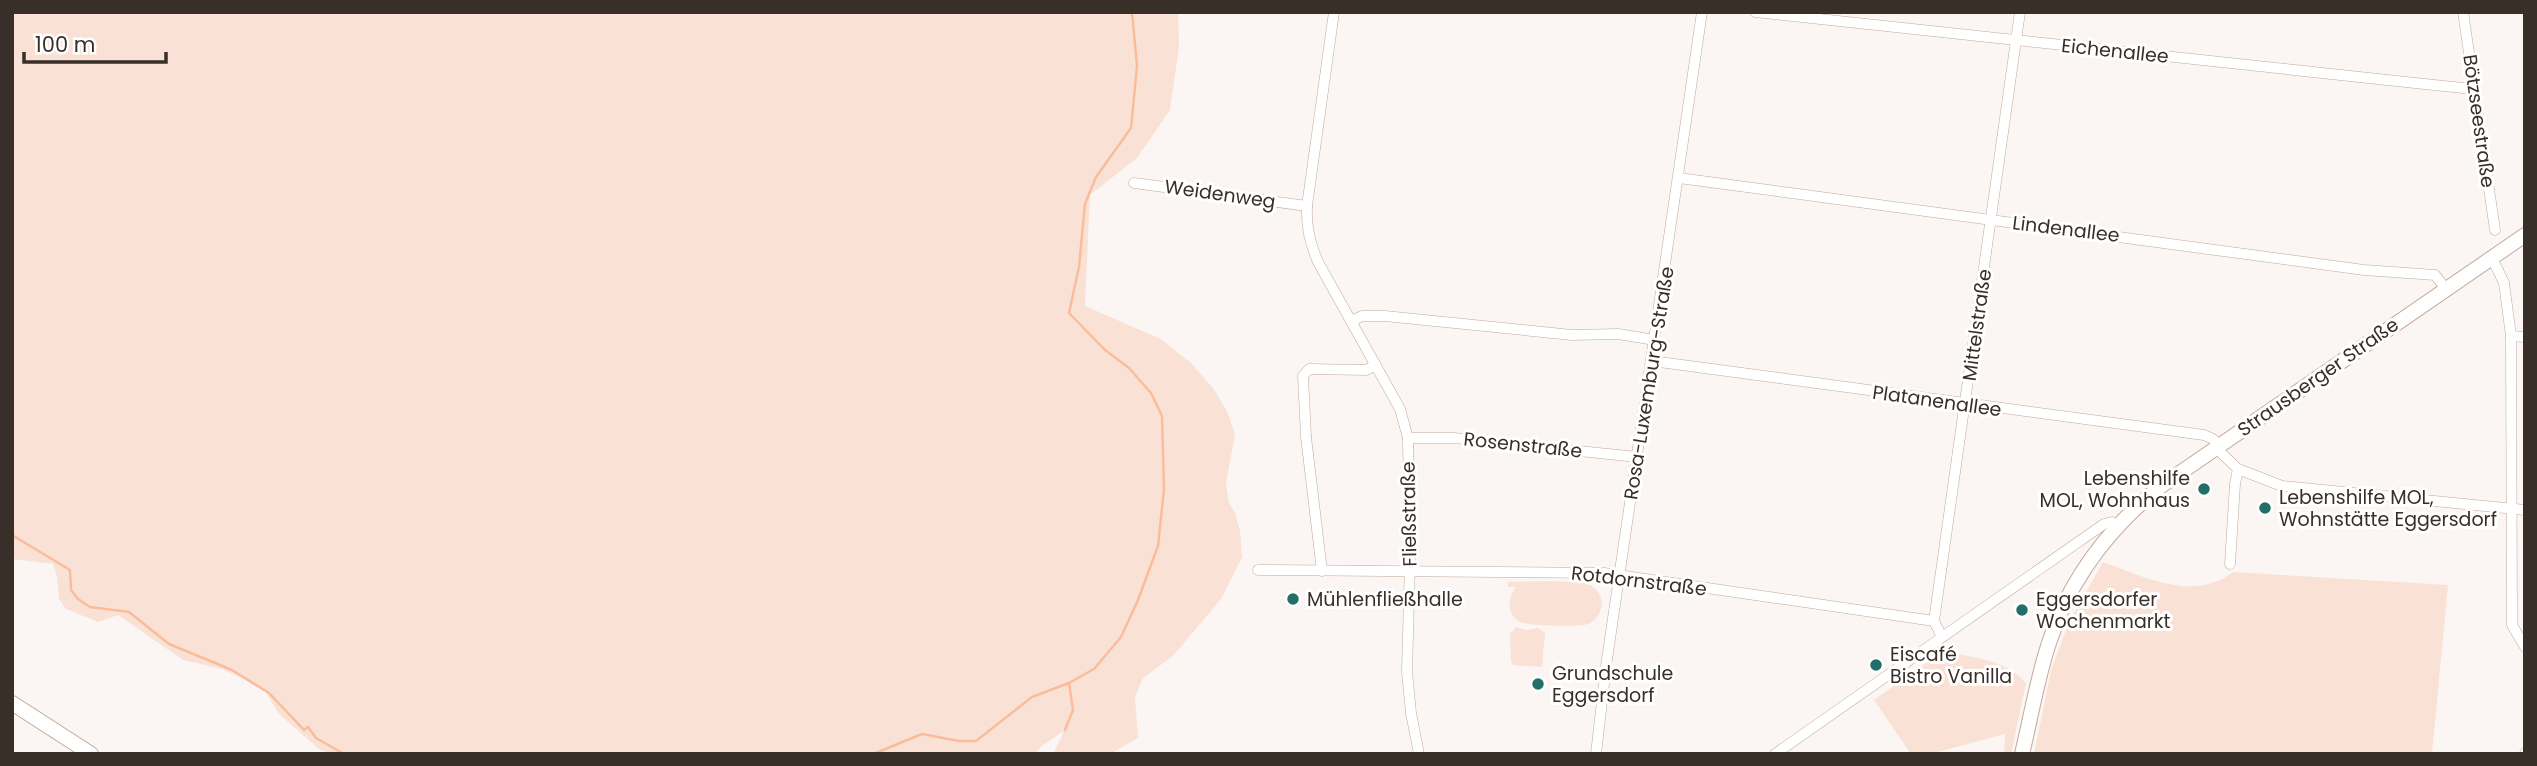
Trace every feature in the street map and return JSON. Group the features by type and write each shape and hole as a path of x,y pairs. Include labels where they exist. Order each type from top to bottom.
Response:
{"main road":[{"name":"Strausberger Straße","path":"2022,754 2049,640 2077,579 2115,524 2161,486 2525,235"},
{"path":"12,703 91,754"}],"street":[{"name":"Fließstraße","path":"1334,12 1307,206 1307,226 1311,247 1400,409 1408,438 1407,672 1410,713 1419,754"},
{"name":"Rosa-Luxemburg-Straße","path":"1596,754 1619,575 1702,12"},
{"name":"Eichenallee","path":"1755,12 2463,88 2474,87"},
{"name":"Mittelstraße","path":"1934,621 2020,12"},
{"name":"Bötzseestraße","path":"2463,12 2495,230"},
{"name":"Lindenallee","path":"1679,178 2364,270 2435,275 2446,289"},
{"name":"Weidenweg","path":"1133,183 1307,206"},
{"path":"2491,258 2504,283 2511,336 2512,625 2525,647"},
{"path":"1352,321 1362,316 1385,316 1572,334 1618,334 1655,340"},
{"path":"2511,336 2525,337"},
{"name":"Platanenallee","path":"1652,361 2208,436 2218,447"},
{"path":"1322,570 1306,437 1303,376 1309,369 1366,370 1376,365"},
{"name":"Rosenstraße","path":"1408,438 1454,438 1637,457"},
{"path":"2218,447 2238,469 2282,486 2525,510"},
{"path":"2230,564 2238,469"},
{"name":"Strausberger Straße","path":"1775,754 2087,535 2104,524 2115,524"},
{"name":"Rotdornstraße","path":"1258,570 1604,573 1934,621"},
{"path":"1934,621 1942,637"}],"shaded area":[{"path":"12,12 1178,12 1179,47 1170,110 1137,158 1090,195 1085,306 1161,339 1191,363 1213,388 1227,411 1235,435 1226,483 1229,503 1240,531 1242,557 1221,599 1173,656 1143,678 1135,697 1138,738 1110,754 1053,754 1064,731 1035,754 330,754 319,749 279,714 263,688 222,669 183,660 118,615 98,622 66,609 59,599 53,564 12,559"},
{"path":"2103,562 2168,584 2185,586 2218,581 2233,572 2448,585 2432,754 2034,754 2051,670 2069,622"},
{"path":"1508,582 1584,583 1598,592 1601,609 1594,621 1583,625 1523,623 1513,617 1511,612 1510,602 1516,587 1508,587"},
{"path":"1516,627 1526,630 1538,628 1545,633 1542,667 1513,665 1510,634"},
{"path":"1942,652 1998,664 2018,675 2026,683 2011,754 2004,754 2005,734 1930,754 1911,754 1874,700"}],"waterway":[{"path":"873,754 922,734 959,741 976,741 1032,697 1069,683 1094,669 1121,637 1158,546 1164,489 1162,416 1151,393 1129,368 1105,350 1069,313 1079,267 1085,204 1096,177 1131,128 1137,66 1132,12"},
{"path":"12,535 70,570 71,590 90,607 129,612 169,644 232,670 269,693 304,730 308,727 316,738 344,754"},
{"path":"1065,730 1073,710 1069,683"}],"place":[{"name":"Lebenshilfe MOL, Wohnhaus","path":"2204,489"},
{"name":"Lebenshilfe MOL, Wohnstätte Eggersdorf","path":"2265,508"},
{"name":"Mühlenfließhalle","path":"1293,599"},
{"name":"Eggersdorfer Wochenmarkt","path":"2022,610"},
{"name":"Eiscafé Bistro Vanilla","path":"1876,665"},
{"name":"Grundschule Eggersdorf","path":"1538,684"}]}
